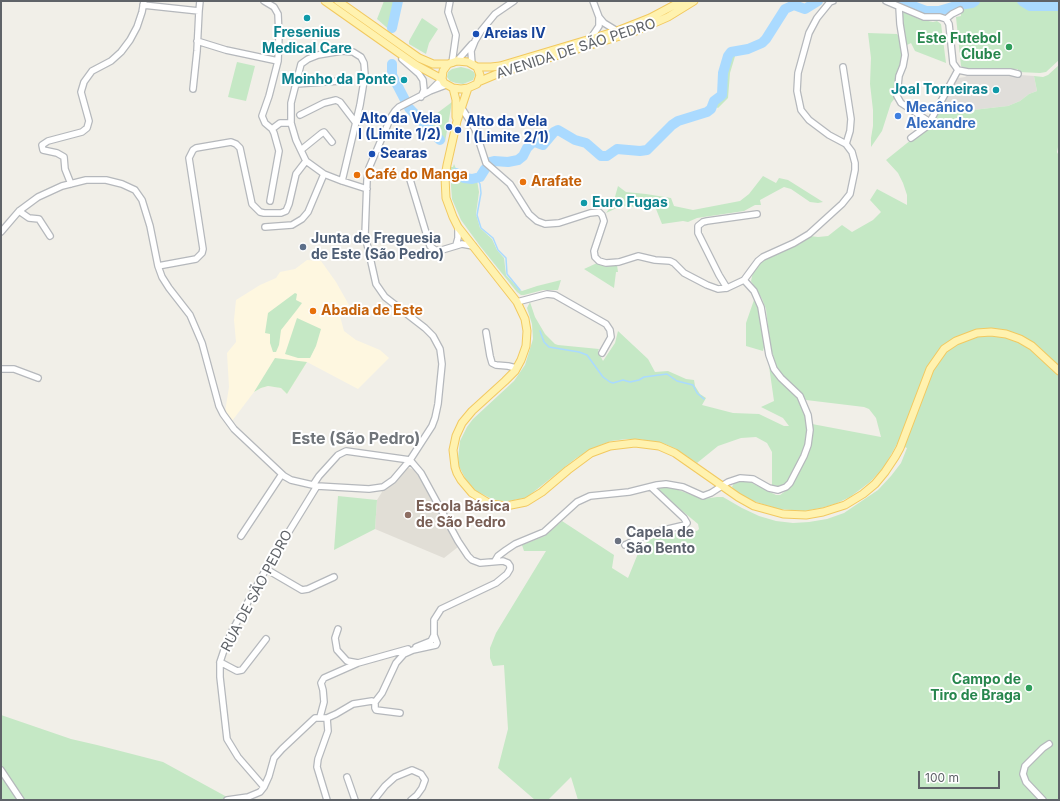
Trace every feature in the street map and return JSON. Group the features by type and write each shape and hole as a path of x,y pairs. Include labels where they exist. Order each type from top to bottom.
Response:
{"main road":[{"path":"325,1 416,65 447,84 468,88 456,122 447,164 445,189 446,198 453,217 464,239 473,246 517,302 525,319 527,331 526,346 516,368 505,381 472,411 462,423 456,436 453,450 455,467 463,483 472,493 482,499 492,504 506,506 526,502 542,492 591,453 610,446 634,443 659,446 675,453 721,486 754,506 776,513 791,515 813,514 833,510 863,494 880,478 896,457 933,363 944,349 956,341 977,333 991,332 1013,336 1032,346 1059,371"},
{"name":"AVENIDA DE SÃO PEDRO","path":"338,1 423,60 433,64 452,63 491,68 617,30 650,18 682,1"},
{"name":"AVENIDA DE SÃO PEDRO","path":"468,88 497,74 636,31 668,17 694,1"},
{"path":"452,63 443,71 447,84 461,107"},
{"name":"AVENIDA DE SÃO PEDRO","path":"474,65 480,75 478,82"},
{"path":"456,100 456,122"}],"street":[{"path":"193,89 200,1"},
{"path":"264,1 274,7 278,14 279,42 278,61 262,116 265,123 272,129 279,151 270,201"},
{"path":"450,1 448,12 456,34 452,63"},
{"path":"452,63 475,41 492,17 514,1"},
{"path":"593,1 606,25 617,30"},
{"path":"461,107 475,129 486,163 510,184 529,214 537,221 545,224 559,223 590,213 599,212 604,220 594,251 595,257 599,261 606,263 619,262 638,256 655,260 670,260 684,273 707,285 718,289 727,288 744,280 758,261 763,257 794,243 809,234 847,199 850,194 854,179 855,163 852,152 846,144 828,135 809,120 801,110 798,100 798,72 809,33 817,18 831,1"},
{"path":"886,1 924,17 940,17 946,19 949,24 953,62 958,70 968,72 1010,72 1018,74"},
{"path":"71,184 65,169 64,157 57,153 43,150 42,145 48,141 85,130 89,121 81,97 81,92 84,82 92,71 111,61 121,52 137,27 144,3 198,12"},
{"path":"899,7 905,55 899,76 897,96 901,103 930,122"},
{"path":"946,19 960,10"},
{"path":"591,38 599,26 600,16"},
{"path":"197,40 226,50 278,61"},
{"path":"474,65 471,51 475,41"},
{"path":"389,46 421,77 424,86 421,97"},
{"path":"342,181 356,123 365,75 364,63 361,57 353,52 342,51 318,55 300,64 291,103 291,123 296,140 306,161 324,174 342,181 367,189"},
{"path":"843,67 851,119 850,131 846,144"},
{"path":"911,138 930,122 943,101 958,70"},
{"path":"296,84 340,82"},
{"path":"1,232 19,211 38,197 62,186 86,180 106,180 122,184 135,190 144,206 162,277 190,315 197,329 207,359 216,398 223,414 234,429 282,474 291,480 315,485 376,489 388,484 410,460 428,433 435,418 442,364 440,349 433,336 385,297 376,284 364,235 369,168 391,117 399,107 421,97 430,91 437,82 447,84"},
{"path":"300,115 324,103 336,100 340,102 356,123"},
{"path":"272,129 280,123 291,123"},
{"path":"301,150 324,132 332,142"},
{"path":"158,266 196,259 202,253 203,249 189,158 193,150 196,148 232,142 236,144 240,148 252,204 256,209 264,213 281,213 286,210 289,204 296,174 306,161"},
{"path":"408,173 430,246 434,250 442,250 456,245 464,239"},
{"path":"265,227 292,225 302,219 308,212 324,174"},
{"path":"19,211 29,218 39,219 50,236"},
{"path":"727,288 698,233 698,226 707,221 758,214"},
{"path":"495,561 498,556 515,544 544,532 582,498 596,495 629,492 651,487 657,484 674,485 703,496 734,480 746,478 778,490 786,487 790,483 804,456 809,439 810,423 803,400 774,369 769,355 761,307 754,291 744,280"},
{"path":"517,302 547,294 555,295 606,324 610,330 611,337 602,354"},
{"path":"486,332 492,363 516,368"},
{"path":"1,369 14,369 38,378"},
{"name":"RUA DE SÃO PEDRO","path":"264,787 238,757 228,739 220,676 220,662 232,631 319,476 338,455 346,451 410,460"},
{"path":"400,713 376,710 375,708 375,702 382,693 396,663 404,654 413,650 436,645 434,620 441,609 496,583 507,574 510,568 508,563 503,561 480,562 468,556 458,541 421,473 410,460"},
{"path":"241,536 282,474"},
{"path":"625,545 651,533 680,526 686,523 684,518 651,487"},
{"path":"266,569 302,590 308,590 334,577"},
{"path":"338,629 335,638 337,650 347,661 358,662"},
{"path":"320,717 324,702 321,683 324,678 358,662 427,643 433,639 434,635"},
{"path":"220,662 237,671 242,670 266,639"},
{"path":"227,800 248,797 260,792 269,776 274,758 308,722 315,718 327,718 353,704 372,701 375,702"},
{"path":"327,718 328,731 318,759 318,767 327,800"},
{"path":"1043,800 1026,782 1023,774 1025,766 1049,744"},
{"path":"1,770 21,800"},
{"path":"374,800 385,786 395,777 412,770 421,774 425,780 422,788 411,800"},
{"path":"347,777 355,800"}],"shaded area":[{"path":"1007,74 1034,76 1037,91 1008,106 964,111 950,108 944,104 952,85 958,78 968,75"},
{"path":"307,260 321,261 336,282 349,305 349,309 340,316 344,331 356,340 380,350 389,358 358,389 307,362 287,394 281,388 277,387 268,386 261,388 254,392 232,421 225,412 229,387 227,353 236,342 234,320 236,300 260,285 276,278 280,272 295,269"},
{"name":"Escola Básica de São Pedro","path":"406,467 415,470 421,476 458,547 444,558 375,529 377,500 382,492 381,490 394,483"}],"green space":[{"path":"384,1 402,1 393,33 377,19"},
{"name":"Este Futebol Clube","path":"978,1 1018,1 1031,8 1059,7 1059,60 1046,72 1040,73 1018,72 1018,69 967,70 961,66 956,17 961,16 960,7 973,4"},
{"path":"903,12 919,19 933,22 937,21 941,24 946,63 915,51 911,43 907,45 902,25"},
{"path":"422,18 438,29 429,43 426,54 409,44 409,41"},
{"path":"868,33 897,34 903,53 894,89 895,98 891,103 882,131 871,147 873,110 870,84 871,58"},
{"path":"736,53 730,73 728,98 718,108 714,106 716,101 724,98 725,74 729,57 731,54"},
{"path":"237,62 255,66 246,101 228,97"},
{"path":"1059,65 1059,142 1057,152 1059,156 1059,800 578,800 571,777 548,800 535,800 498,768 508,729 504,665 493,666 490,658 490,648 496,633 546,551 524,551 522,545 545,536 562,521 614,555 612,568 628,578 639,551 647,542 653,538 690,530 697,531 699,529 698,524 657,490 659,488 673,488 703,499 723,497 759,516 776,521 793,523 827,519 844,513 878,490 901,463 907,448 897,444 884,467 870,482 850,497 835,504 821,508 804,511 778,509 750,500 734,490 732,487 734,483 745,481 776,495 780,495 787,490 793,484 805,461 812,438 812,424 881,437 876,418 869,409 864,407 806,400 801,392 777,369 770,345 766,309 751,281 753,272 763,259 800,244 810,236 828,236 842,225 852,232 873,220 881,212 870,200 877,189 907,205 907,195 903,183 898,173 886,160 932,123 944,104 950,108 964,111 1008,106 1037,91 1034,76 1043,77 1048,75"},
{"path":"461,67 474,72 475,75 473,80 463,84 450,81 447,77 448,72 452,69"},
{"path":"452,102 445,142 411,107 412,106 428,120"},
{"path":"454,164 457,171 455,174 468,180 477,180 479,192 476,214 480,228 492,239 497,250 504,258 506,275 522,291 561,280 558,290 543,290 524,295 517,292 461,220 452,199 451,167 453,167"},
{"path":"763,176 776,183 779,178 788,180 823,202 810,202 791,189 784,187 760,200 761,205 755,205 744,211 697,218 688,222 683,221 662,224 656,209 638,207 637,209 634,207 621,206 606,213 613,204 618,186 626,192 671,198 674,206 693,210 740,201 749,194"},
{"path":"597,263 602,265 617,265 618,272 616,272 614,288 584,269"},
{"path":"295,293 297,294 296,300 302,303 281,330 279,345 276,352 273,352 270,343 270,334 265,333 268,313"},
{"path":"755,297 758,305 765,343 763,351 746,346 746,323"},
{"path":"530,302 535,317 545,334 555,344 599,349 598,351 603,361 615,343 618,331 648,359 655,372 668,371 686,379 694,380 695,386 700,394 706,398 702,405 733,413 759,414 784,426 789,426 783,418 761,407 774,401 767,352 771,365 796,394 803,408 807,422 807,442 802,456 787,483 783,486 772,486 772,452 767,443 756,437 741,438 718,446 697,463 676,449 665,444 639,439 626,439 611,441 591,449 575,459 525,498 500,501 476,491 466,480 459,466 458,458 460,441 473,419 514,381 525,365 533,339 532,324 527,308"},
{"path":"297,318 321,329 316,346 310,358 298,358 285,354"},
{"path":"275,358 307,362 287,394 281,388 268,386 254,392"},
{"path":"338,496 377,500 375,529 334,550"},
{"path":"1,715 71,739 163,762 227,797 243,800 1,800"}],"waterway":[{"path":"392,28 398,1"},
{"path":"490,162 508,162 518,160 523,156 527,148 532,143 535,142 543,145 554,132 558,130 575,140 586,143 601,156 607,156 617,149 640,151 647,150 678,121 707,112 711,109 714,101 722,95 723,73 728,56 731,52 748,49 762,43 785,9 794,5 805,9 818,1"},
{"path":"900,1 926,11 939,11 975,1"},
{"path":"1022,1 1030,6 1059,6"},
{"path":"392,64 392,75 405,100"},
{"path":"409,108 440,140"},
{"path":"456,173 464,178 472,179 480,177 485,169"},
{"path":"477,178 480,184 481,193 477,215 481,228 493,238 498,250 506,258 507,274 520,290"},
{"path":"540,331 544,342 549,347 579,352 587,355 603,377 610,382 613,383 623,380 630,382 644,377 667,374 677,381 693,385 697,393 704,399"}],"place":[{"name":"Fresenius Medical Care","path":"307,18"},
{"name":"Areias IV","path":"476,34"},
{"name":"Este Futebol Clube","path":"1009,47"},
{"name":"Moinho da Ponte","path":"404,80"},
{"name":"Joal Torneiras","path":"996,90"},
{"name":"Mecânico Alexandre","path":"898,116"},
{"name":"Alto da Vela I (Limite 1/2)","path":"449,127"},
{"name":"Alto da Vela I (Limite 2/1)","path":"458,130"},
{"name":"Searas","path":"372,154"},
{"name":"Café do Manga","path":"357,175"},
{"name":"Arafate","path":"523,182"},
{"name":"Euro Fugas","path":"584,203"},
{"name":"Junta de Freguesia de Este (São Pedro)","path":"303,247"},
{"name":"Abadia de Este","path":"313,311"},
{"name":"Escola Básica de São Pedro","path":"408,515"},
{"name":"Capela de São Bento","path":"618,541"},
{"name":"Campo de Tiro de Braga","path":"1029,688"}],"district":[{"name":"Este (São Pedro)","path":"356,439"}]}
